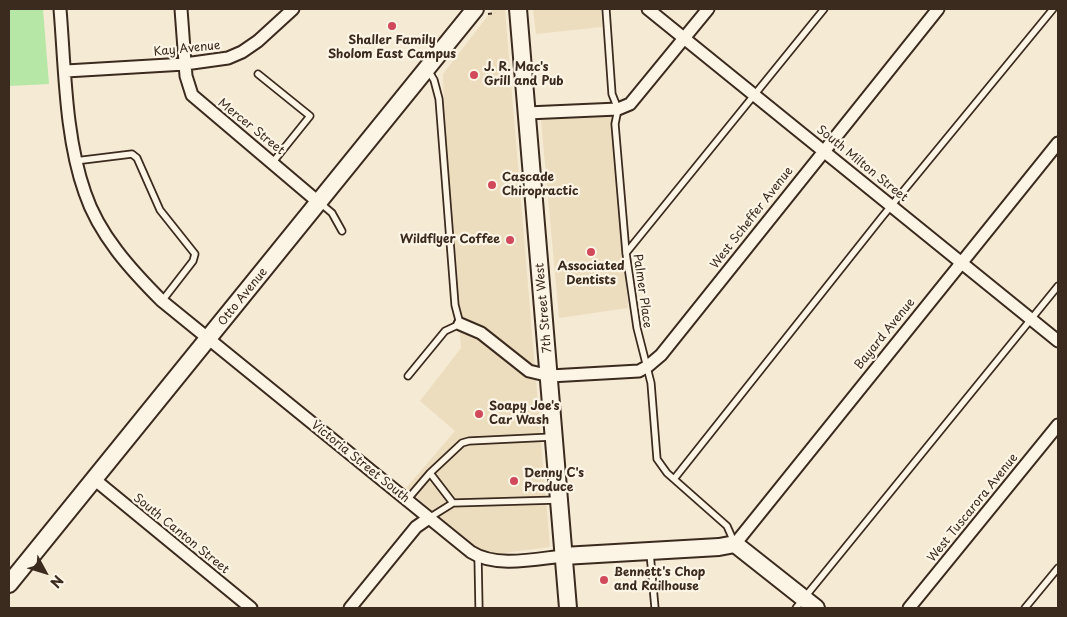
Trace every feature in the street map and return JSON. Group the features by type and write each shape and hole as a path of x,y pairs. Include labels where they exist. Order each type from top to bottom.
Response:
{"street":[{"name":"Victoria Street South","path":"60,9 76,161 85,194 97,220 128,264 162,301 478,557 504,561 719,547 735,544"},
{"name":"Mercer Street","path":"181,9 188,86 199,102 318,201"},
{"name":"Kay Avenue","path":"66,71 185,64 228,58 242,52 275,27 293,9"},
{"name":"Otto Avenue","path":"9,584 318,201 476,9"},
{"name":"7th Street West","path":"518,9 568,608"},
{"name":"South Milton Street","path":"648,9 1058,341"},
{"path":"527,113 618,109 630,104 708,9"},
{"name":"West Scheffer Avenue","path":"648,366 661,355 938,9"},
{"name":"Bayard Avenue","path":"735,544 960,262 1058,143"},
{"path":"460,324 481,333 529,371 550,376 639,371 648,366"},
{"name":"West Tuscarora Avenue","path":"909,608 1058,426"},
{"name":"South Canton Street","path":"94,479 251,608"},
{"path":"350,608 416,527 429,518"},
{"path":"735,544 805,605"}],"lane":[{"name":"Palmer Place","path":"606,9 612,94 618,109 615,124 626,254 637,328 651,383 657,459 674,479 727,526 735,544"},
{"path":"626,254 824,9"},
{"path":"674,479 891,206 1053,9"},
{"path":"408,376 445,331 460,324 455,305 439,99 434,80 426,69"},
{"path":"258,74 310,116 273,162"},
{"path":"76,161 132,154 137,158 160,210 195,254 194,261 162,301"},
{"path":"318,201 332,214 342,231"},
{"path":"805,605 1058,286"},
{"path":"407,500 430,473 462,443 469,441 554,437"},
{"path":"430,473 453,504"},
{"path":"429,518 453,504 559,500"},
{"path":"650,552 655,608"},
{"path":"478,557 480,608"},
{"path":"1025,608 1058,568"}],"shaded area":[{"path":"493,9 505,10 550,547 496,554 475,547 406,488 455,431 420,401 461,348 446,164 443,74"},
{"path":"533,9 601,9 602,27 536,34"},
{"path":"614,115 628,308 559,318 541,120"}],"green space":[{"path":"9,9 43,9 49,84 9,86"}],"place":[{"name":"Shaller Family Sholom East Campus","path":"392,26"},
{"name":"J. R. Mac's Grill and Pub","path":"474,75"},
{"name":"Cascade Chiropractic","path":"492,185"},
{"name":"Wildflyer Coffee","path":"510,240"},
{"name":"Associated Dentists","path":"591,252"},
{"name":"Soapy Joe's Car Wash","path":"479,414"},
{"name":"Denny C's Produce","path":"514,481"},
{"name":"Bennett's Chop and Railhouse","path":"604,580"}]}
